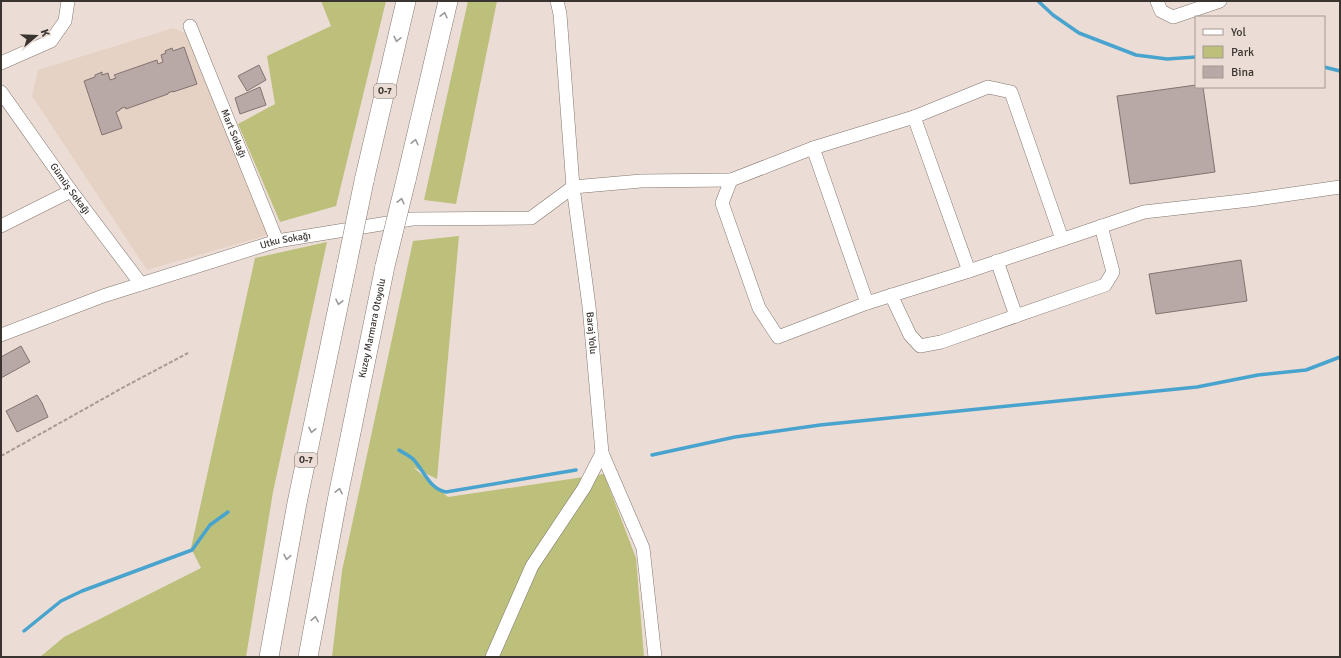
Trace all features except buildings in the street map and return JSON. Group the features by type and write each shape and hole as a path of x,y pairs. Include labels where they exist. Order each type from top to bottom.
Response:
{"highway":[{"name":"O-7","path":"269,657 297,503 346,264 406,1"},
{"name":"Kuzey Marmara Otoyolu","path":"308,657 337,501 385,266 448,1"}],"street":[{"path":"1,63 51,41 65,21 68,1"},
{"name":"Baraj Yolu","path":"557,1 560,21 573,187 589,306 602,453 643,548 655,657"},
{"path":"1157,1 1161,11 1173,17 1220,1"},
{"name":"Mart Sokağı","path":"190,26 277,241"},
{"path":"573,187 641,181 731,180 813,148 914,117 988,87 1011,92 1062,239"},
{"name":"Gümüş Sokağı","path":"1,92 71,191 141,284"},
{"path":"914,117 969,271"},
{"path":"813,148 867,303"},
{"path":"731,180 722,204 759,308 778,337 867,303 969,271 1144,212 1250,200 1340,187"},
{"name":"Utku Sokağı","path":"1,335 103,296 277,241 412,219 531,218 573,187"},
{"path":"1,226 71,191"},
{"path":"891,295 910,335 920,346 941,342 1105,285 1113,272 1101,226"},
{"path":"997,261 1016,316"},
{"path":"492,657 532,566 584,488 602,453"}],"path":[{"path":"1,456 124,386 188,353"}],"shaded area":[{"path":"173,28 186,33 268,235 147,270 32,96 38,70"}],"green space":[{"path":"321,1 386,1 336,206 280,222 238,124 275,104 267,56 331,26"},
{"path":"468,1 497,1 456,204 424,200"},
{"path":"459,236 437,479 413,467 448,497 604,474 636,558 644,657 332,657 342,571 413,241"},
{"path":"327,242 273,492 246,657 40,657 64,637 201,568 191,548 255,258"}],"waterway":[{"path":"1038,1 1053,15 1079,33 1136,55 1167,59 1195,57"},
{"path":"1325,67 1340,71"},
{"path":"652,455 735,437 820,425 1197,387 1258,375 1306,370 1340,357"},
{"path":"399,450 410,456 417,463 435,487 446,492 576,470"},
{"path":"24,631 61,601 82,591 192,550 210,525 228,512"}]}
